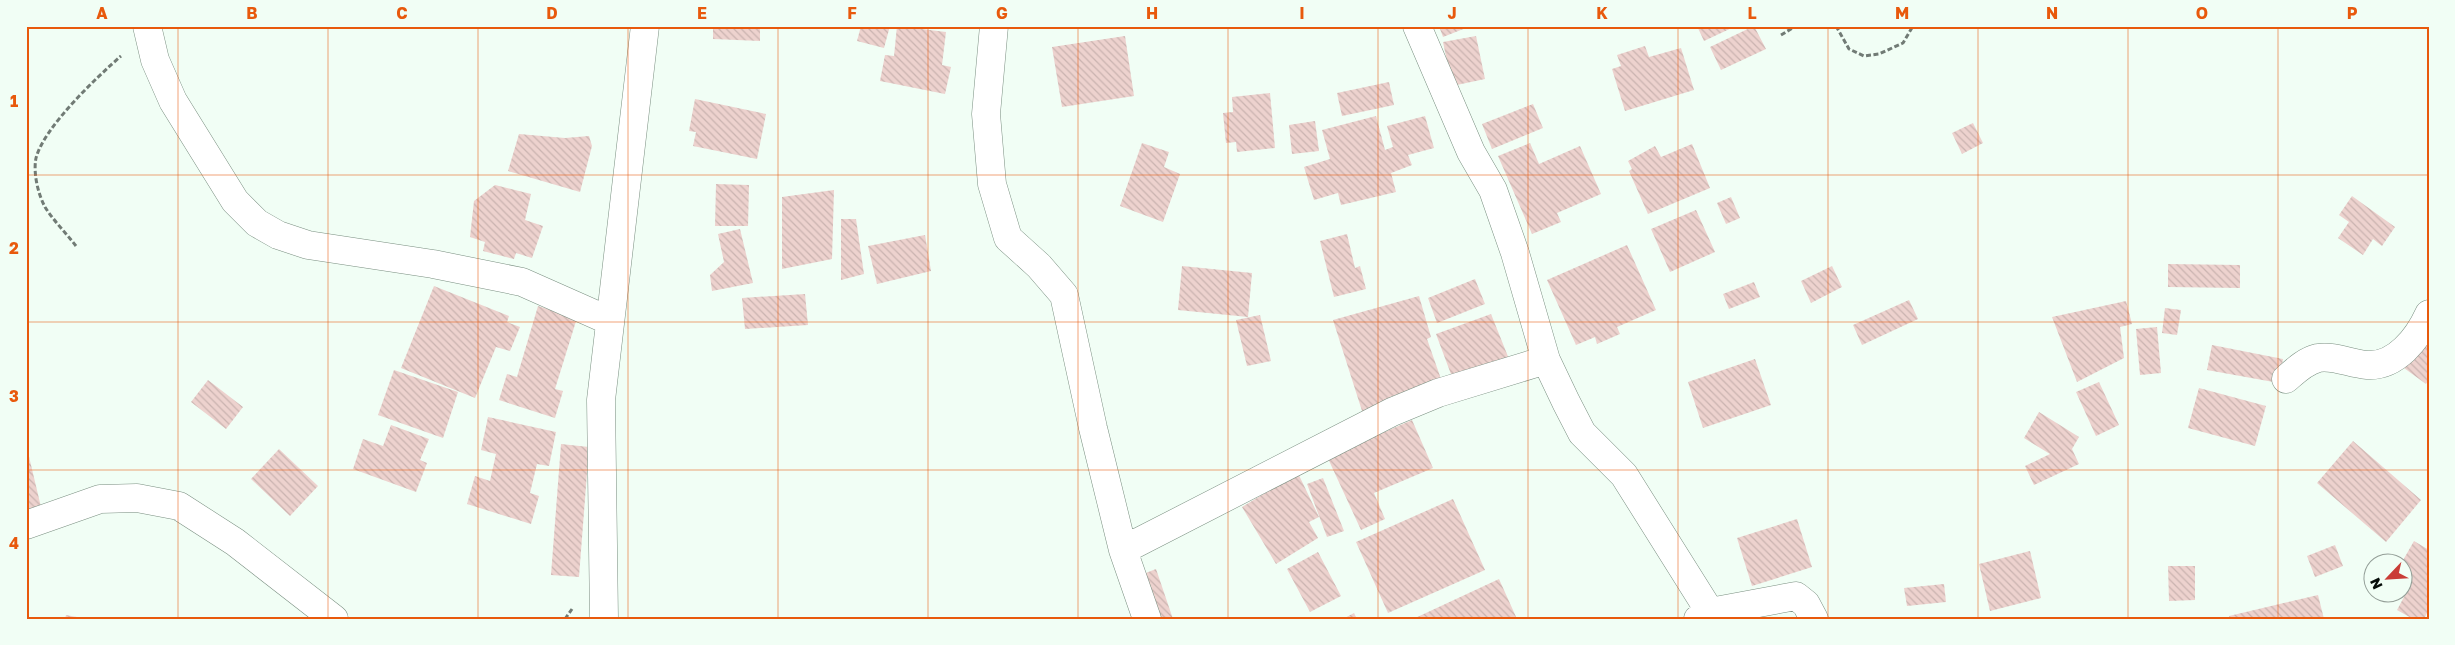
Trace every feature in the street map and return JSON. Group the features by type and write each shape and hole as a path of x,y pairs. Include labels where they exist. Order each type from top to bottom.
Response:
{"street":[{"path":"604,619 601,400 645,26"},
{"path":"994,26 986,114 992,184 1008,238 1039,266 1064,295 1093,428 1123,550 1147,619"},
{"path":"1416,26 1471,152 1493,190 1515,253 1546,360 1582,433 1624,474 1704,615 1796,596 1806,604 1814,619"},
{"path":"148,29 160,77 173,101 235,200 257,223 278,235 308,245 433,264 522,282 610,321"},
{"path":"2286,379 2301,365 2318,358 2340,359 2367,365 2383,364 2400,355 2423,328 2429,314"},
{"path":"1123,550 1392,412 1438,393 1546,360"},
{"path":"26,524 100,499 137,498 179,506 235,542 334,619"}],"path":[{"path":"1780,35 1796,26"},
{"path":"1836,26 1849,49 1864,56 1879,54 1902,43 1912,26"},
{"path":"76,246 43,202 35,172 36,158 44,140 69,109 100,75 148,29"}],"building":[{"path":"713,26 760,26 760,41 713,39"},
{"path":"861,26 890,26 884,48 857,41"},
{"path":"897,26 946,32 942,65 951,67 945,94 880,81 885,55 894,56"},
{"path":"1073,26 1130,26 1130,28 1073,28"},
{"path":"1439,26 1471,26 1443,37"},
{"path":"1697,26 1736,26 1704,41"},
{"path":"1754,26 1766,49 1721,70 1710,47"},
{"path":"1125,36 1134,96 1062,107 1052,47"},
{"path":"1476,36 1485,79 1452,86 1443,42"},
{"path":"1645,46 1649,57 1681,48 1694,90 1625,111 1612,69 1621,66 1617,55"},
{"path":"1389,82 1394,105 1342,116 1337,93"},
{"path":"1270,93 1275,148 1237,152 1236,142 1226,143 1223,113 1233,112 1232,97"},
{"path":"695,99 766,114 757,159 693,146 696,132 689,131"},
{"path":"1533,104 1543,128 1492,149 1482,124"},
{"path":"1376,116 1385,150 1393,147 1387,126 1425,116 1434,148 1408,155 1412,165 1391,173 1396,192 1341,205 1338,193 1314,200 1304,167 1330,159 1322,130"},
{"path":"1315,121 1319,151 1292,154 1289,125"},
{"path":"1973,123 1983,143 1962,154 1952,133"},
{"path":"519,134 565,138 589,136 592,146 580,192 508,171"},
{"path":"1142,143 1169,152 1164,167 1180,174 1163,222 1120,206"},
{"path":"1530,143 1539,164 1580,146 1601,194 1557,213 1561,222 1532,234 1498,156"},
{"path":"1692,144 1710,188 1648,214 1629,171 1632,169 1628,161 1655,146 1661,157"},
{"path":"716,184 749,185 748,226 715,226"},
{"path":"495,185 531,194 525,220 543,226 532,258 516,253 514,259 483,251 485,242 470,237 474,201"},
{"path":"834,190 832,259 782,269 782,197"},
{"path":"2352,196 2395,227 2382,246 2373,239 2363,255 2338,238 2349,222 2339,215"},
{"path":"1731,197 1740,218 1726,224 1717,203"},
{"path":"1696,210 1715,252 1670,272 1651,229"},
{"path":"841,219 856,219 864,274 841,280"},
{"path":"740,229 753,283 712,291 710,275 724,262 718,234"},
{"path":"1347,234 1355,268 1360,266 1366,289 1334,297 1320,241"},
{"path":"925,235 931,271 877,284 868,246"},
{"path":"1627,245 1656,310 1617,327 1620,334 1597,344 1595,337 1576,345 1547,280"},
{"path":"2168,264 2240,265 2240,288 2168,287"},
{"path":"1182,266 1252,273 1248,317 1178,310"},
{"path":"1832,266 1842,287 1811,303 1801,281"},
{"path":"1475,279 1485,304 1437,323 1428,298"},
{"path":"1754,282 1760,297 1729,309 1723,294"},
{"path":"434,286 509,316 507,322 520,327 510,351 496,347 475,398 401,368"},
{"path":"805,294 808,325 745,329 742,298"},
{"path":"1419,296 1431,337 1427,339 1441,379 1390,397 1392,404 1363,414 1333,320"},
{"path":"1909,300 1918,319 1862,345 1853,325"},
{"path":"2126,301 2132,324 2120,327 2124,358 2077,382 2052,317"},
{"path":"538,306 577,318 555,389 563,391 555,418 499,400 507,374 517,377"},
{"path":"2165,308 2181,310 2177,335 2162,333"},
{"path":"1491,314 1511,364 1455,385 1436,334"},
{"path":"1260,315 1271,361 1247,366 1236,320"},
{"path":"2157,327 2161,373 2140,375 2136,329"},
{"path":"2429,331 2429,379 2426,384 2404,368"},
{"path":"2212,345 2283,359 2279,383 2207,370"},
{"path":"1755,359 1771,405 1703,428 1688,382"},
{"path":"394,370 458,392 443,438 378,415"},
{"path":"208,380 243,407 226,429 191,402"},
{"path":"2099,382 2119,425 2096,436 2076,392"},
{"path":"2199,388 2266,406 2255,446 2188,428"},
{"path":"2039,412 2079,437 2072,449 2079,464 2034,485 2025,466 2050,454 2024,438"},
{"path":"488,417 556,432 549,466 537,464 530,493 539,496 531,524 467,504 475,476 490,481 496,454 481,450"},
{"path":"1412,420 1433,468 1374,493 1385,519 1361,530 1325,452 1352,446"},
{"path":"391,425 429,439 420,460 427,463 416,492 353,469 363,439 383,446"},
{"path":"2353,441 2421,500 2386,542 2317,483"},
{"path":"26,444 41,507 26,510"},
{"path":"561,444 589,447 579,577 551,575"},
{"path":"279,449 318,486 290,516 251,479"},
{"path":"1296,469 1319,517 1309,522 1318,538 1276,564 1242,507 1265,493 1261,486"},
{"path":"1323,478 1344,531 1327,537 1307,484"},
{"path":"1453,499 1485,570 1388,613 1356,542"},
{"path":"1797,519 1812,567 1752,586 1737,538"},
{"path":"2414,541 2429,550 2429,609 2424,619 2413,619 2397,610 2401,602 2412,602 2412,552 2408,552"},
{"path":"2335,545 2343,566 2315,577 2307,556"},
{"path":"2030,551 2041,598 1990,611 1979,564"},
{"path":"1318,552 1341,596 1310,612 1287,569"},
{"path":"2168,566 2195,566 2195,600 2169,601"},
{"path":"1156,569 1173,619 1153,619 1138,576"},
{"path":"1499,579 1517,619 1413,619"},
{"path":"1944,584 1946,602 1907,606 1904,588"},
{"path":"2318,595 2324,619 2230,619 2229,616"},
{"path":"1354,613 1357,619 1343,619"},
{"path":"66,615 82,618 82,619 65,619"}]}
